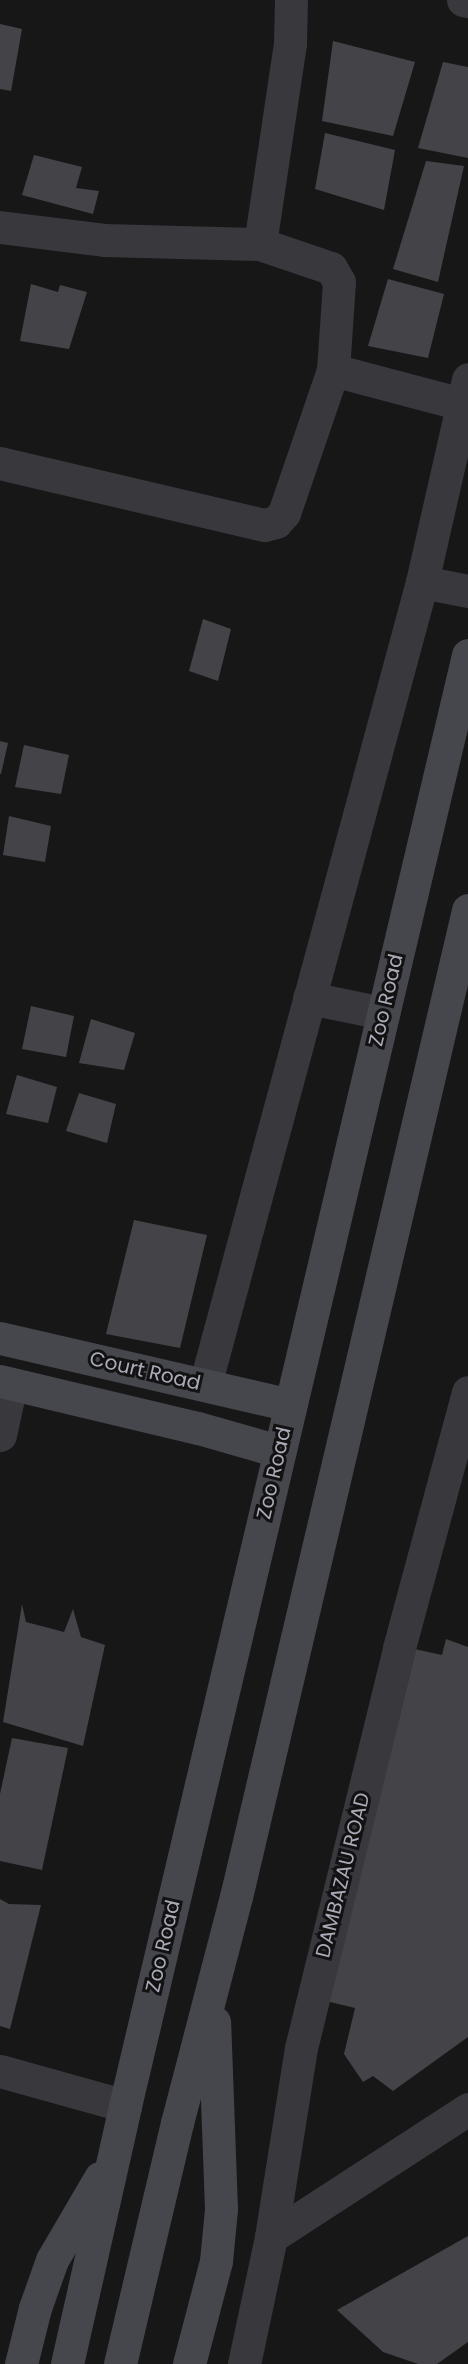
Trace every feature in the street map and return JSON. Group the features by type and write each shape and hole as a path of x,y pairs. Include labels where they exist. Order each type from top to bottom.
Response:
{"main road":[{"name":"Zoo Road","path":"67,2364 125,2106 468,655"},
{"path":"120,2364 213,1986 468,910"},
{"name":"Court Road","path":"0,1338 290,1405"},
{"path":"6,1383 198,1428 279,1451"},
{"path":"189,2364 216,2261 221,2209 213,1986"},
{"path":"21,2364 35,2308 52,2260 116,2151"}],"street":[{"path":"260,244 290,43 291,0"},
{"path":"463,0 468,1"},
{"path":"0,227 104,240 260,244 331,268 339,282 333,370 284,513 276,522 264,525 0,463"},
{"path":"205,1385 422,582 465,391 333,370"},
{"path":"422,582 468,591"},
{"path":"309,999 383,1013"},
{"path":"0,1435 6,1383"},
{"name":"DAMBAZAU ROAD","path":"244,2364 271,2237 301,2048 399,1648 468,1392"},
{"path":"0,2071 125,2106"},
{"path":"271,2237 468,2109"}],"building":[{"path":"0,24 22,29 11,91 0,89"},
{"path":"333,41 415,62 393,136 322,121"},
{"path":"443,62 468,67 468,158 418,148"},
{"path":"325,133 395,150 384,210 315,189"},
{"path":"34,155 82,167 76,188 99,191 93,214 22,195"},
{"path":"426,161 464,166 438,282 393,269"},
{"path":"388,279 444,294 428,358 368,346"},
{"path":"31,284 58,292 60,285 87,292 69,349 20,341"},
{"path":"203,619 231,629 218,681 189,671"},
{"path":"0,741 8,743 1,774 0,774"},
{"path":"24,745 69,755 61,794 15,787"},
{"path":"9,816 51,826 45,862 3,855"},
{"path":"31,1006 74,1016 66,1057 22,1049"},
{"path":"91,1019 135,1033 124,1070 79,1063"},
{"path":"17,1075 57,1087 48,1123 6,1114"},
{"path":"79,1093 116,1104 107,1143 66,1131"},
{"path":"134,1220 207,1235 180,1348 106,1334"},
{"path":"22,1604 26,1622 64,1632 73,1609 81,1637 105,1645 83,1746 3,1722"},
{"path":"446,1639 468,1647 468,2037 393,2091 373,2076 363,2082 344,2054 355,2008 326,2001 410,1648 442,1655"},
{"path":"12,1738 68,1748 42,1870 0,1861 0,1794"},
{"path":"0,1899 9,1904 41,1905 10,2029 0,2026"},
{"path":"468,2236 468,2342 437,2364 418,2364 383,2352 337,2310"}]}
